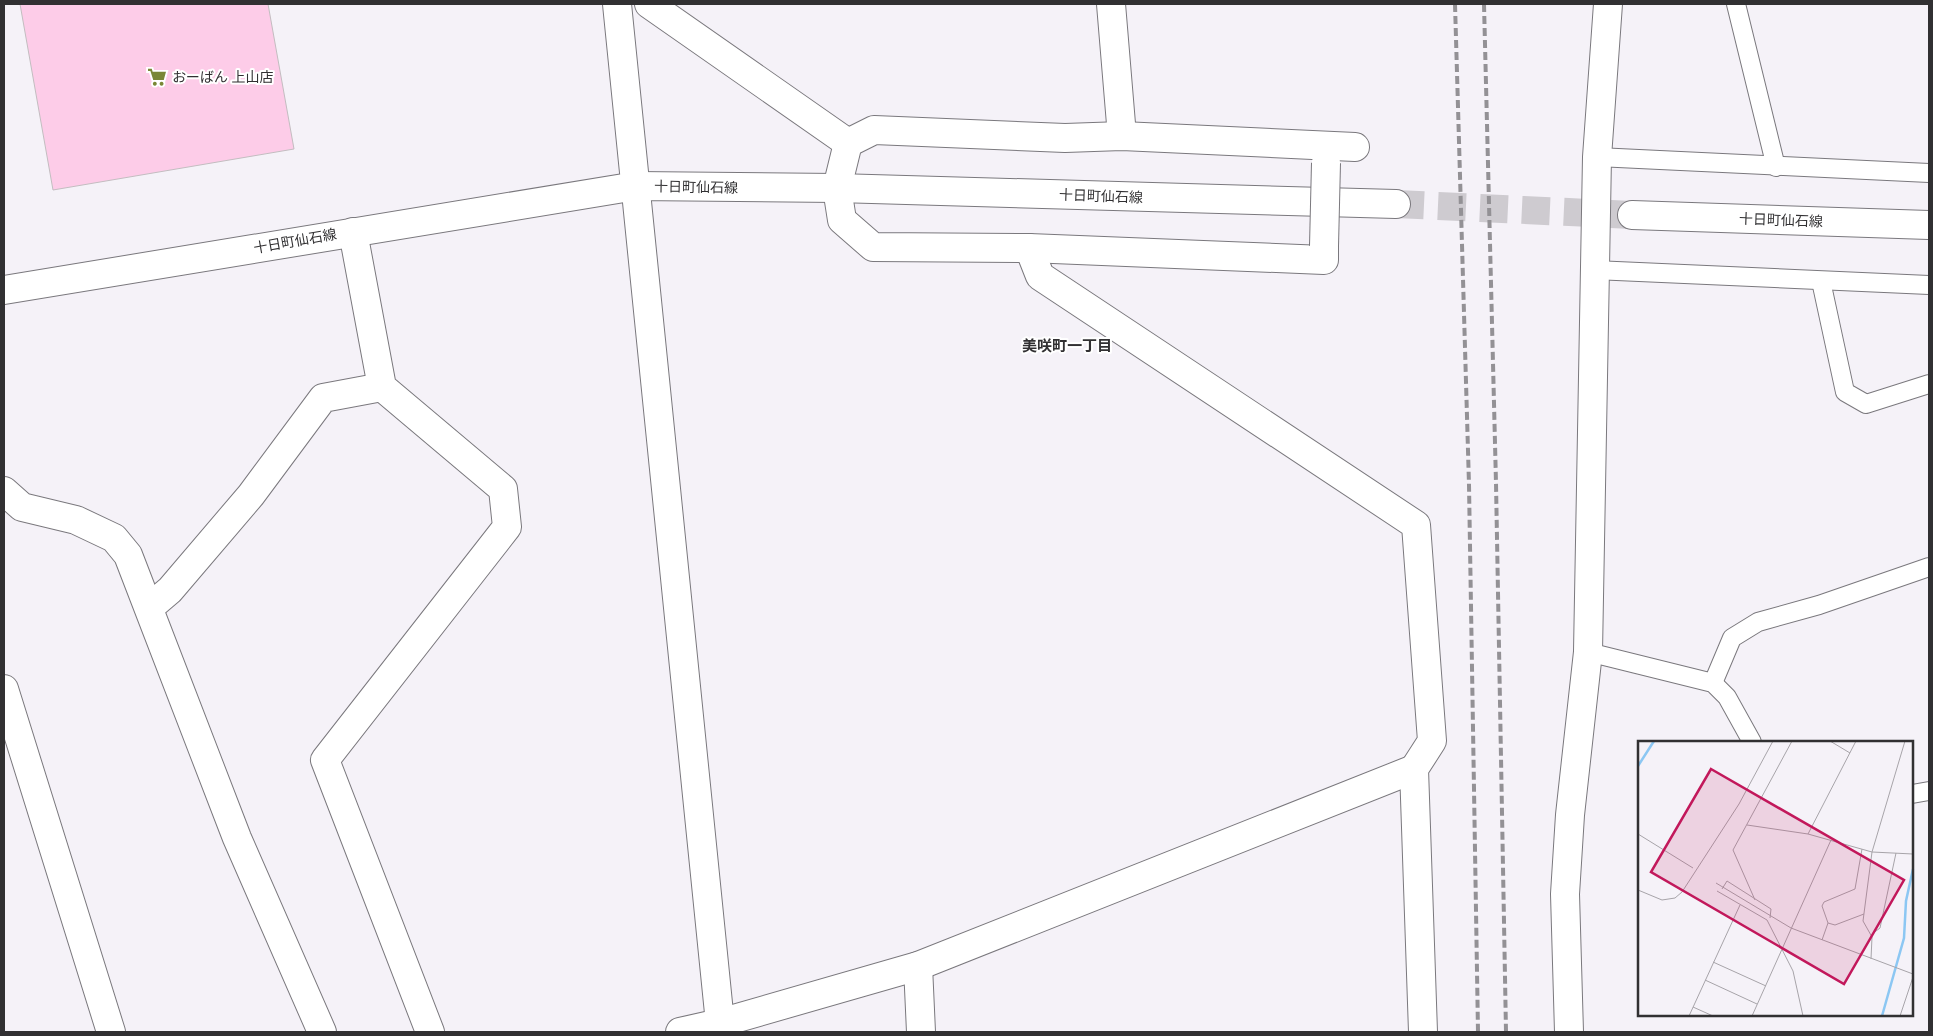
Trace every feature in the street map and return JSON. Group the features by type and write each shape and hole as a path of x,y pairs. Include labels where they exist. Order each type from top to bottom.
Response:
{"street":[{"path":"617,4 720,1023"},
{"path":"649,4 848,143"},
{"path":"1111,4 1122,136"},
{"path":"1569,1032 1565,894 1570,815 1588,652 1597,158 1608,4"},
{"path":"1325,154 1324,260 1029,248 873,248 842,220 837,188 848,143 874,130 1065,138 1122,136 1325,154 1355,147"},
{"name":"十日町仙石線","path":"4,290 636,186 837,188 1396,204"},
{"name":"十日町仙石線","path":"1632,214 1929,225"},
{"path":"353,232 382,387 503,489 507,527 324,760 430,1032"},
{"path":"1029,248 1040,276 1416,525 1432,741 1414,769 1423,1032"},
{"path":"150,607 170,590 251,495 323,398 382,387"},
{"path":"5,499 22,507 76,520 114,538 128,555 150,607 237,838 322,1032"},
{"path":"4,689 111,1032"},
{"path":"680,1032 720,1023 918,966 1414,769"},
{"path":"918,966 921,1032"}],"lane":[{"path":"1736,4 1776,167"},
{"path":"1597,158 1929,173"},
{"path":"1594,270 1929,285"},
{"path":"1821,281 1845,392 1866,404 1929,384"},
{"path":"1713,683 1732,638 1758,622 1819,605 1929,567"},
{"path":"1588,652 1713,683 1727,697 1751,741"},
{"path":"1913,794 1929,791"}],"building":[{"name":"おーばん 上山店","path":"20,4 268,4 294,149 53,190"}],"tunnel":[{"path":"1396,204 1632,215"}],"railway":[{"path":"1455,4 1469,485 1478,1032"},
{"path":"1484,4 1496,483 1506,1032"}],"place":[{"name":"おーばん 上山店","path":"157,77"}],"district":[{"name":"美咲町一丁目","path":"1067,346"}]}
